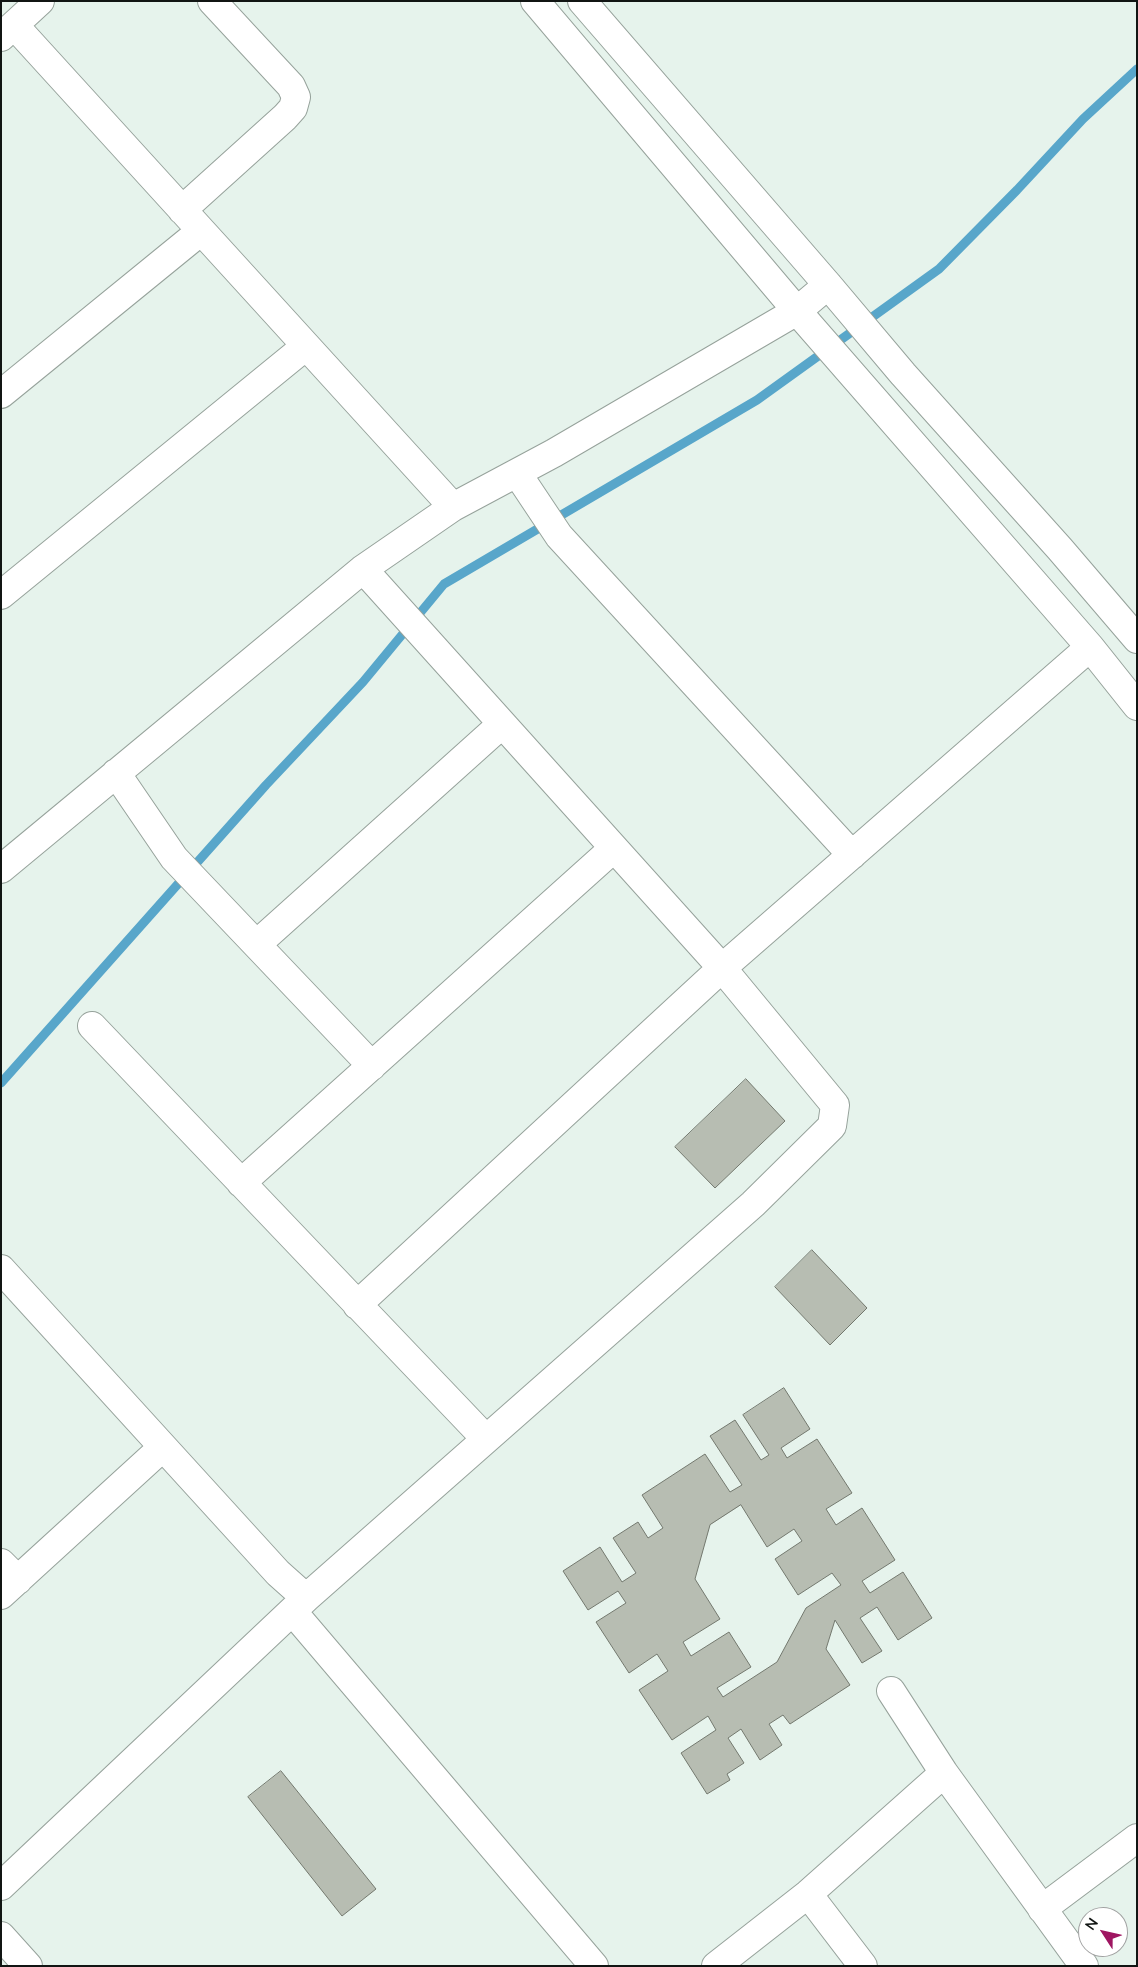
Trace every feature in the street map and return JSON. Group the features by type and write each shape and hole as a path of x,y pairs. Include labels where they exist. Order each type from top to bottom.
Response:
{"street":[{"path":"40,1 8,31 182,210 453,507"},
{"path":"182,210 285,117 292,108 296,98 291,86 212,1"},
{"path":"535,1 815,332 1090,647 1137,706"},
{"path":"582,1 828,284 875,341 1132,624"},
{"path":"1,394 201,231"},
{"path":"1,869 363,569 453,507 554,453 797,311 828,284"},
{"path":"1,595 306,346"},
{"path":"517,473 559,536 852,855"},
{"path":"1,1886 299,1605 753,1204 832,1126 835,1105 722,968 363,569"},
{"path":"357,1305 722,968 1090,647"},
{"path":"257,944 502,724"},
{"path":"116,773 174,858 372,1066"},
{"path":"242,1183 614,848"},
{"path":"92,1026 486,1439"},
{"path":"1,1269 278,1574 299,1605 594,1966"},
{"path":"7,1579 163,1447"},
{"path":"891,1691 944,1773 1084,1966"},
{"path":"716,1966 808,1894 944,1773"},
{"path":"1042,1909 1137,1838"},
{"path":"808,1894 863,1966"},
{"path":"1,1936 28,1966"}],"building":[{"path":"746,1079 785,1121 715,1188 675,1147"},
{"path":"812,1250 867,1308 830,1345 775,1287"},
{"path":"784,1388 810,1429 781,1448 787,1458 817,1439 852,1493 826,1509 836,1525 862,1508 895,1560 862,1581 870,1593 903,1572 932,1618 898,1640 877,1607 860,1618 882,1651 862,1663 835,1620 826,1649 850,1685 790,1724 783,1715 769,1724 782,1745 760,1760 741,1729 728,1738 744,1763 727,1774 730,1780 707,1794 681,1753 716,1730 708,1716 672,1740 639,1690 668,1671 657,1654 629,1673 596,1622 626,1603 618,1591 588,1610 563,1571 600,1547 622,1582 636,1573 613,1538 638,1522 648,1538 663,1528 642,1495 705,1454 730,1492 742,1485 710,1436 735,1420 761,1460 769,1455 743,1415","holes":["741,1505 767,1547 794,1529 802,1541 775,1559 798,1595 832,1573 841,1585 806,1608 777,1662 723,1697 717,1688 751,1667 729,1632 691,1656 683,1642 720,1619 695,1579 710,1525"]},
{"path":"281,1771 376,1889 342,1916 248,1797"}],"waterway":[{"path":"1,1083 266,785 363,682 444,584 757,400 939,269 1017,190 1083,119 1137,69"}]}
